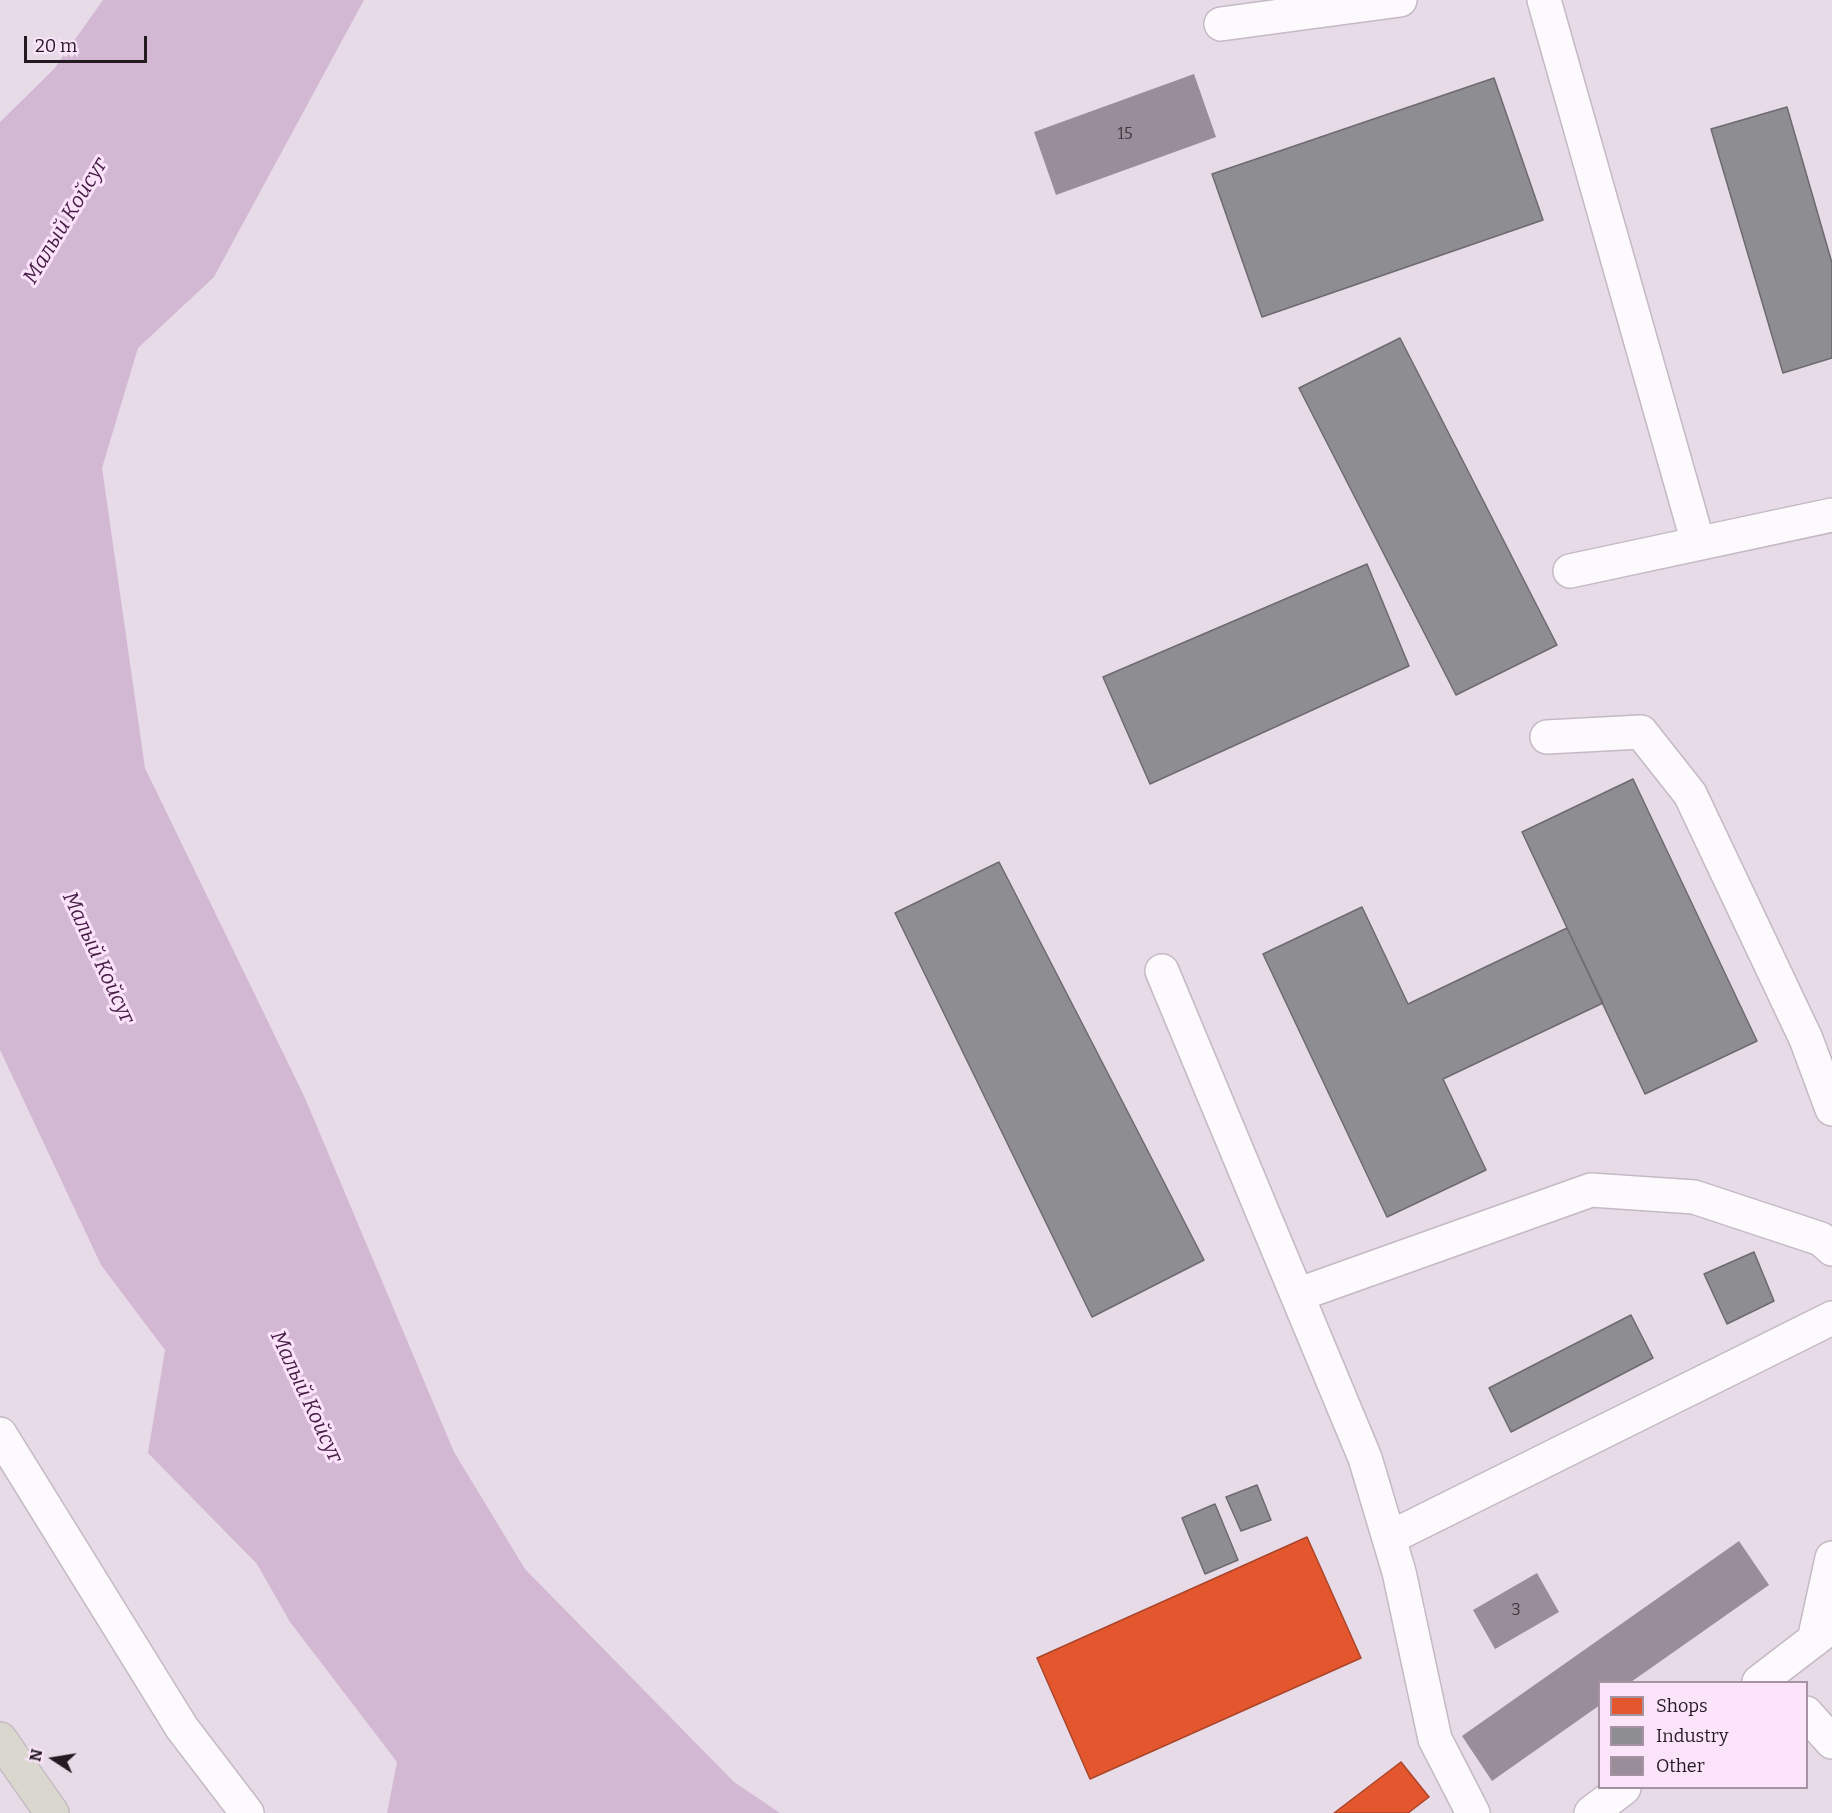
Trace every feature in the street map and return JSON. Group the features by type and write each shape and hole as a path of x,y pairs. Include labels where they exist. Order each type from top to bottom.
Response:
{"highway":[{"path":"0,1739 52,1813"}],"street":[{"path":"1221,24 1400,0"},
{"path":"1544,0 1698,543"},
{"path":"1570,571 1832,516"},
{"path":"1547,737 1641,732 1690,794 1806,1039 1832,1109"},
{"path":"1162,971 1365,1458 1399,1572 1435,1739 1473,1813"},
{"path":"1297,1295 1591,1190 1694,1197 1821,1239 1832,1249"},
{"path":"1389,1538 1832,1318"},
{"path":"0,1434 182,1728 247,1813"},
{"path":"1770,1679 1823,1633 1832,1558"},
{"path":"1808,1715 1832,1742"},
{"path":"1591,1813 1623,1789"}],"water":[{"name":"Малый Койсуг","path":"103,0 364,0 214,277 138,348 102,468 145,768 305,1098 454,1452 525,1569 734,1782 780,1813 387,1813 397,1762 290,1622 257,1564 148,1453 165,1350 101,1265 0,1050 0,122 54,69"}],"building: Shops":[{"path":"1307,1537 1361,1658 1090,1779 1037,1658"},
{"path":"1401,1762 1429,1797 1408,1813 1334,1813"}],"building: Industry":[{"path":"1494,78 1543,220 1262,317 1212,174"},
{"path":"1787,107 1832,263 1832,358 1783,373 1711,129"},
{"path":"1400,338 1557,645 1456,695 1299,388"},
{"path":"1367,564 1409,666 1150,784 1103,677"},
{"path":"1633,779 1757,1041 1645,1094 1522,832"},
{"path":"999,862 1204,1260 1092,1317 895,913"},
{"path":"1362,907 1408,1004 1567,928 1603,1003 1443,1079 1486,1170 1387,1217 1263,954"},
{"path":"1754,1252 1774,1301 1727,1324 1704,1274"},
{"path":"1631,1315 1653,1358 1511,1432 1489,1388"},
{"path":"1257,1485 1271,1520 1241,1531 1226,1497"},
{"path":"1215,1504 1238,1560 1205,1574 1182,1518"}],"building: Other":[{"path":"1194,74 1216,137 1056,195 1034,132"},
{"path":"1739,1541 1769,1585 1632,1681 1598,1681 1598,1706 1492,1781 1462,1736"},
{"path":"1537,1573 1559,1612 1495,1649 1473,1610"}]}
